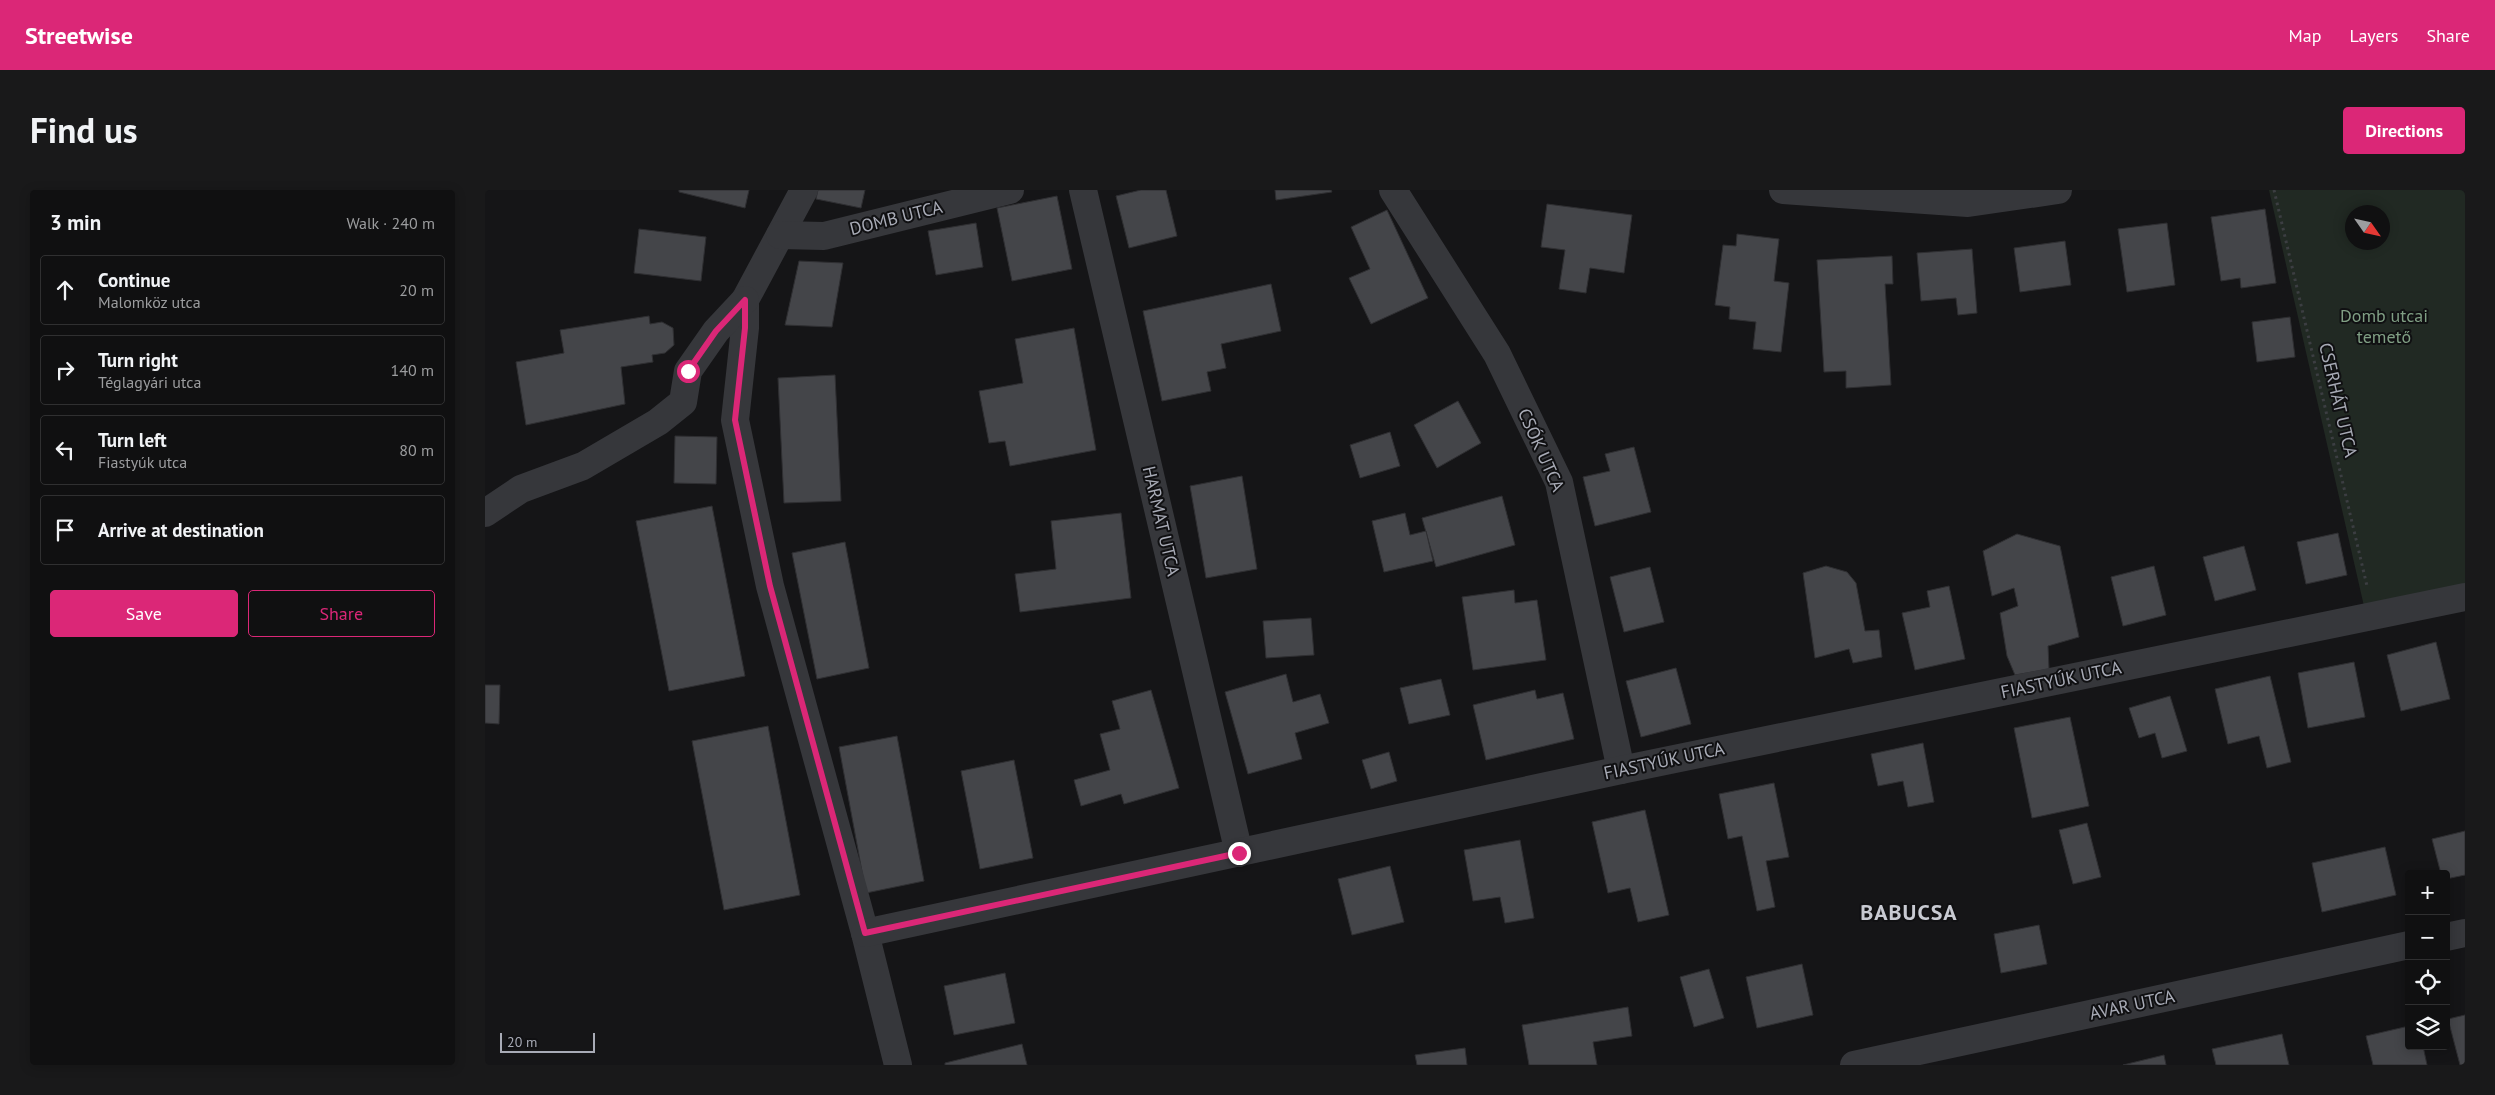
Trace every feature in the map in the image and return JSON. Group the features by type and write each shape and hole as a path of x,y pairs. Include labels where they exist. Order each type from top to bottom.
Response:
{"street":[{"path":"485,513 521,489 583,466 658,422 683,402 688,371 716,331 745,300 804,190"},
{"name":"DOMB UTCA","path":"780,235 824,236 1011,190"},
{"name":"HARMAT UTCA","path":"1083,190 1239,853"},
{"name":"CSÓK UTCA","path":"1393,190 1497,354 1559,482 1621,770"},
{"path":"1783,190 1969,203 2058,190"},
{"path":"745,300 745,328 735,420 770,586 899,1065"},
{"name":"FIASTYÚK UTCA","path":"865,933 1621,770 2465,597"},
{"path":"2450,936 2465,933"},
{"name":"AVAR UTCA","path":"1854,1065 2405,946"}],"path":[{"name":"CSERHÁT UTCA","path":"2274,190 2374,615"}],"green space":[{"name":"Domb utcai temető","path":"2269,190 2465,190 2465,593 2366,615"}],"building":[{"path":"679,190 749,190 745,208 679,192"},
{"path":"818,190 865,190 861,208 816,199"},
{"path":"1141,190 1166,190 1177,236 1129,248 1116,196"},
{"path":"1275,190 1331,190 1332,192 1276,200"},
{"path":"1057,196 1072,269 1012,281 997,208"},
{"path":"1547,204 1632,215 1624,273 1590,268 1586,293 1559,289 1565,250 1541,247"},
{"path":"2265,209 2276,283 2241,288 2240,278 2221,281 2211,217"},
{"path":"1387,210 1428,298 1371,324 1349,278 1370,269 1351,227"},
{"path":"976,223 983,267 936,275 928,231"},
{"path":"2167,223 2175,285 2127,292 2118,229"},
{"path":"639,229 706,237 701,281 634,273"},
{"path":"1737,234 1779,239 1774,281 1789,283 1781,352 1753,349 1756,322 1729,319 1730,307 1715,305 1723,245 1736,246"},
{"path":"2065,241 2071,285 2020,292 2014,248"},
{"path":"1972,249 1977,313 1958,315 1956,298 1921,301 1917,253"},
{"path":"1892,256 1893,284 1885,284 1891,385 1846,388 1846,371 1824,372 1817,260"},
{"path":"799,261 843,263 832,327 785,325"},
{"path":"1271,284 1281,331 1221,344 1226,368 1207,372 1211,391 1162,401 1143,311"},
{"path":"649,316 650,324 662,322 673,328 674,345 665,353 652,355 653,362 621,367 625,404 526,425 516,362 564,353 560,330"},
{"path":"2290,317 2295,357 2257,362 2252,322"},
{"path":"1074,328 1096,450 1010,466 1005,441 989,443 979,391 1023,383 1015,339"},
{"path":"835,375 841,501 784,503 778,378"},
{"path":"1458,401 1481,443 1437,468 1414,425"},
{"path":"1390,432 1400,466 1360,478 1350,445"},
{"path":"675,436 717,437 716,484 674,483"},
{"path":"1634,447 1651,512 1595,526 1583,477 1610,471 1605,454"},
{"path":"1242,476 1257,569 1206,578 1190,486"},
{"path":"1502,496 1515,545 1436,567 1422,518"},
{"path":"712,506 745,676 669,691 636,521"},
{"path":"1121,513 1131,598 1020,612 1015,574 1056,569 1051,521"},
{"path":"1405,513 1410,535 1426,531 1433,561 1384,572 1372,521"},
{"path":"2338,533 2347,575 2306,584 2297,542"},
{"path":"2017,534 2060,546 2079,637 2048,646 2049,669 2015,675 2007,656 2000,613 2018,606 2014,588 1992,596 1983,551"},
{"path":"845,542 869,668 817,679 792,553"},
{"path":"2244,546 2256,590 2215,601 2203,557"},
{"path":"1826,566 1847,572 1856,583 1865,631 1879,630 1882,657 1853,663 1849,649 1815,658 1803,573"},
{"path":"2154,566 2166,615 2123,626 2111,577"},
{"path":"1650,567 1664,622 1624,632 1610,577"},
{"path":"1949,586 1965,659 1915,670 1902,613 1930,607 1927,591"},
{"path":"1514,590 1515,603 1537,600 1546,660 1473,670 1462,597"},
{"path":"1311,618 1314,655 1266,658 1263,621"},
{"path":"2436,642 2450,699 2401,711 2387,655"},
{"path":"2354,662 2365,717 2308,728 2298,673"},
{"path":"1676,668 1691,724 1641,737 1626,681"},
{"path":"1286,674 1293,702 1320,694 1329,723 1295,733 1302,759 1248,774 1225,692"},
{"path":"2270,676 2291,762 2267,768 2259,736 2228,744 2215,689"},
{"path":"1441,679 1450,715 1409,724 1400,688"},
{"path":"485,685 500,685 499,724 485,723"},
{"path":"1151,690 1179,788 1124,804 1121,794 1081,806 1074,780 1110,770 1100,734 1120,729 1112,701"},
{"path":"1535,690 1537,699 1563,693 1574,739 1486,760 1473,705"},
{"path":"2170,696 2187,751 2162,758 2155,733 2139,738 2129,708"},
{"path":"2070,717 2089,806 2032,818 2014,728"},
{"path":"768,726 800,895 724,910 692,741"},
{"path":"897,736 924,881 866,893 839,747"},
{"path":"1923,743 1934,802 1908,807 1903,781 1878,786 1871,754"},
{"path":"1389,752 1397,781 1371,789 1362,760"},
{"path":"1014,760 1033,858 980,869 961,771"},
{"path":"1774,783 1789,857 1766,861 1775,907 1757,911 1742,836 1728,839 1719,794"},
{"path":"1645,810 1669,915 1638,922 1630,888 1608,893 1592,822"},
{"path":"2087,823 2101,877 2073,884 2059,830"},
{"path":"2465,831 2465,875 2450,878 2450,870 2440,870 2432,839"},
{"path":"1520,840 1534,918 1505,923 1500,897 1473,901 1464,850"},
{"path":"2385,847 2396,895 2322,912 2312,863"},
{"path":"1390,866 1404,922 1352,935 1338,879"},
{"path":"2039,925 2047,964 2001,973 1994,934"},
{"path":"1802,964 1813,1015 1757,1028 1746,977"},
{"path":"1709,969 1724,1018 1694,1027 1680,977"},
{"path":"1005,973 1015,1023 954,1035 944,986"},
{"path":"1628,1007 1632,1036 1593,1042 1597,1065 1529,1065 1522,1025"},
{"path":"2465,1015 2465,1065 2460,1065 2450,1027 2450,1019"},
{"path":"2405,1027 2405,1050 2424,1050 2427,1065 2373,1065 2366,1036"},
{"path":"2282,1034 2289,1065 2216,1065 2212,1049"},
{"path":"1022,1044 1027,1065 945,1065 945,1063"},
{"path":"1465,1048 1467,1065 1417,1065 1415,1055"},
{"path":"2164,1055 2166,1065 2123,1065"}],"district":[{"name":"BABUCSA","path":"1909,912"}],"route":[{"path":"688,371 716,331 745,300 745,328 735,420 770,586 865,933 1239,853"}]}
